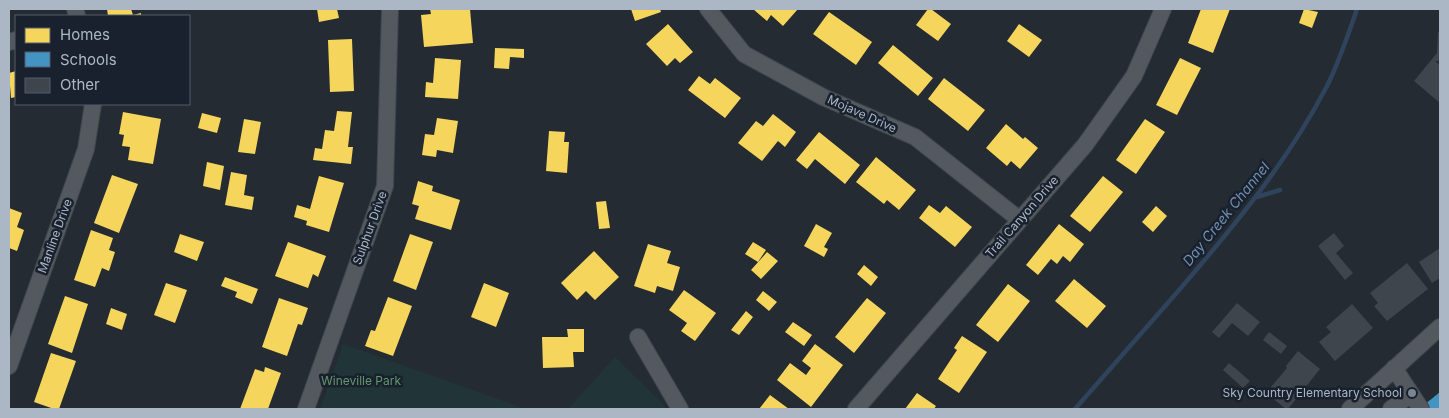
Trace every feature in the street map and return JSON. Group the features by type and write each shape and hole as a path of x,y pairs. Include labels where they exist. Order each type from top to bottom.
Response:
{"street":[{"name":"Sulphur Drive","path":"306,409 385,186 390,9"},
{"name":"Mojave Drive","path":"708,9 744,54 823,97 915,137 1020,220"},
{"name":"Trail Canyon Drive","path":"856,409 1085,145 1134,76 1163,9"},
{"name":"Manline Drive","path":"9,366 86,149 92,105"},
{"path":"1350,409 1440,327"},
{"path":"638,337 680,409"},
{"path":"1394,368 1421,409"},
{"path":"1391,409 1411,394"}],"green space":[{"name":"Wineville Park","path":"343,344 526,409 320,409"},
{"path":"615,357 663,404 666,409 568,409"}],"building: Homes":[{"path":"107,9 131,9 133,15 108,15"},
{"path":"317,9 337,9 339,18 319,22"},
{"path":"430,9 470,9 473,43 424,47 421,15 431,14"},
{"path":"631,9 660,9 661,12 635,21"},
{"path":"753,9 798,9 783,26 771,15 767,21"},
{"path":"928,9 931,9 951,24 938,41 916,25"},
{"path":"1201,9 1230,9 1213,53 1188,43"},
{"path":"1304,9 1318,12 1312,28 1299,23"},
{"path":"829,12 872,42 856,65 813,34"},
{"path":"668,24 693,52 680,63 675,58 667,66 646,44"},
{"path":"1019,24 1042,40 1029,57 1007,41"},
{"path":"352,39 354,91 330,92 328,40"},
{"path":"893,45 933,78 918,96 878,63"},
{"path":"495,48 524,49 524,58 510,57 509,69 494,68"},
{"path":"435,58 461,60 458,99 425,97 426,82 433,83"},
{"path":"1180,58 1201,68 1177,115 1156,105"},
{"path":"15,71 15,97 11,98 9,73"},
{"path":"699,76 710,84 715,78 741,98 725,118 688,90"},
{"path":"944,78 985,110 968,131 928,99"},
{"path":"337,111 352,112 348,147 353,147 351,164 313,160 315,148 322,149 325,130 334,131"},
{"path":"123,112 161,119 153,164 128,160 130,147 122,146 124,135 119,134"},
{"path":"202,113 221,118 217,133 198,128"},
{"path":"773,114 796,132 785,147 778,141 762,161 738,143 756,121 763,126"},
{"path":"437,118 458,121 453,153 437,150 436,157 422,155 425,134 434,135"},
{"path":"244,119 261,122 255,154 238,152"},
{"path":"1145,119 1165,132 1136,174 1116,160"},
{"path":"1006,124 1023,139 1025,137 1038,148 1020,169 1011,161 1007,166 986,148"},
{"path":"549,131 565,132 564,142 569,142 567,173 546,171"},
{"path":"819,132 860,165 845,184 815,159 807,169 796,160"},
{"path":"876,157 916,190 899,210 887,200 884,204 856,182"},
{"path":"207,162 224,166 220,190 203,186"},
{"path":"231,172 247,175 244,195 254,197 252,210 225,205"},
{"path":"112,175 138,184 119,233 94,223"},
{"path":"319,176 344,183 329,232 306,225 307,221 294,217 297,205 310,209"},
{"path":"1103,176 1123,192 1090,232 1070,216"},
{"path":"418,181 433,186 432,191 460,200 451,230 415,219 419,206 412,204"},
{"path":"606,201 610,228 599,229 596,202"},
{"path":"929,205 940,213 946,206 972,227 955,247 919,218"},
{"path":"1156,206 1167,216 1153,232 1142,222"},
{"path":"9,208 22,213 17,227 24,230 17,251 9,248"},
{"path":"816,224 832,233 824,247 828,249 824,257 804,246"},
{"path":"1059,224 1084,244 1070,262 1063,256 1057,264 1051,259 1038,275 1026,265"},
{"path":"91,230 113,238 109,250 115,252 109,271 102,268 95,287 74,280"},
{"path":"180,234 204,242 197,261 174,252"},
{"path":"410,234 433,242 416,290 393,281"},
{"path":"288,242 326,256 318,277 313,274 308,288 275,276"},
{"path":"753,242 766,250 758,262 745,254"},
{"path":"648,244 671,251 667,263 680,267 673,291 657,286 655,293 634,286"},
{"path":"594,251 619,277 595,300 586,291 577,300 561,283"},
{"path":"767,252 778,261 761,279 751,270"},
{"path":"864,265 878,277 871,286 857,274"},
{"path":"225,277 258,289 252,304 235,297 237,292 221,286"},
{"path":"1074,279 1106,306 1087,328 1055,301"},
{"path":"166,283 187,290 175,323 154,315"},
{"path":"484,283 509,293 496,327 471,317"},
{"path":"1008,284 1030,301 998,342 976,325"},
{"path":"684,290 716,313 695,341 681,331 687,323 669,310"},
{"path":"763,291 777,302 769,311 756,300"},
{"path":"65,296 88,304 72,353 48,344"},
{"path":"388,297 412,306 393,356 365,346 371,330 375,331"},
{"path":"279,298 308,308 302,325 298,324 287,356 262,347"},
{"path":"867,298 886,313 854,353 835,337"},
{"path":"111,308 127,314 122,330 106,324"},
{"path":"746,311 753,317 739,335 731,330"},
{"path":"793,322 812,335 804,346 785,332"},
{"path":"567,329 584,329 584,352 573,352 574,367 543,368 542,337 568,337"},
{"path":"962,336 987,352 959,393 938,379 957,350 954,348"},
{"path":"815,344 843,365 811,407 777,380 790,363 806,375 811,368 802,361"},
{"path":"51,353 76,361 59,409 34,402"},
{"path":"265,367 281,373 268,409 240,409 255,369 264,372"},
{"path":"917,393 936,406 934,409 905,409"},
{"path":"770,395 789,409 759,409"}],"building: Schools":[{"path":"1440,392 1440,409 1427,409 1424,405"}],"building: Other":[{"path":"1438,32 1440,32 1440,61 1435,61 1440,65 1440,103 1414,81 1437,53"},
{"path":"1334,233 1344,246 1336,253 1353,273 1345,280 1318,246"},
{"path":"1440,248 1440,278 1432,283 1419,262"},
{"path":"1407,263 1428,289 1387,321 1374,306 1378,303 1370,293"},
{"path":"1237,303 1260,322 1248,336 1232,323 1219,338 1212,332"},
{"path":"1352,304 1373,328 1335,361 1319,342 1331,332 1326,327"},
{"path":"1269,332 1287,346 1281,354 1263,340"},
{"path":"1298,351 1320,369 1288,409 1286,409 1266,393 1287,368 1286,366"},
{"path":"1229,363 1250,381 1243,388 1223,370"}],"waterway":[{"name":"Day Creek Channel","path":"1075,409 1201,265 1260,192 1312,114 1327,86 1357,9"},
{"path":"1257,197 1280,190"}],"place":[{"name":"Sky Country Elementary School","path":"1412,393"}]}
